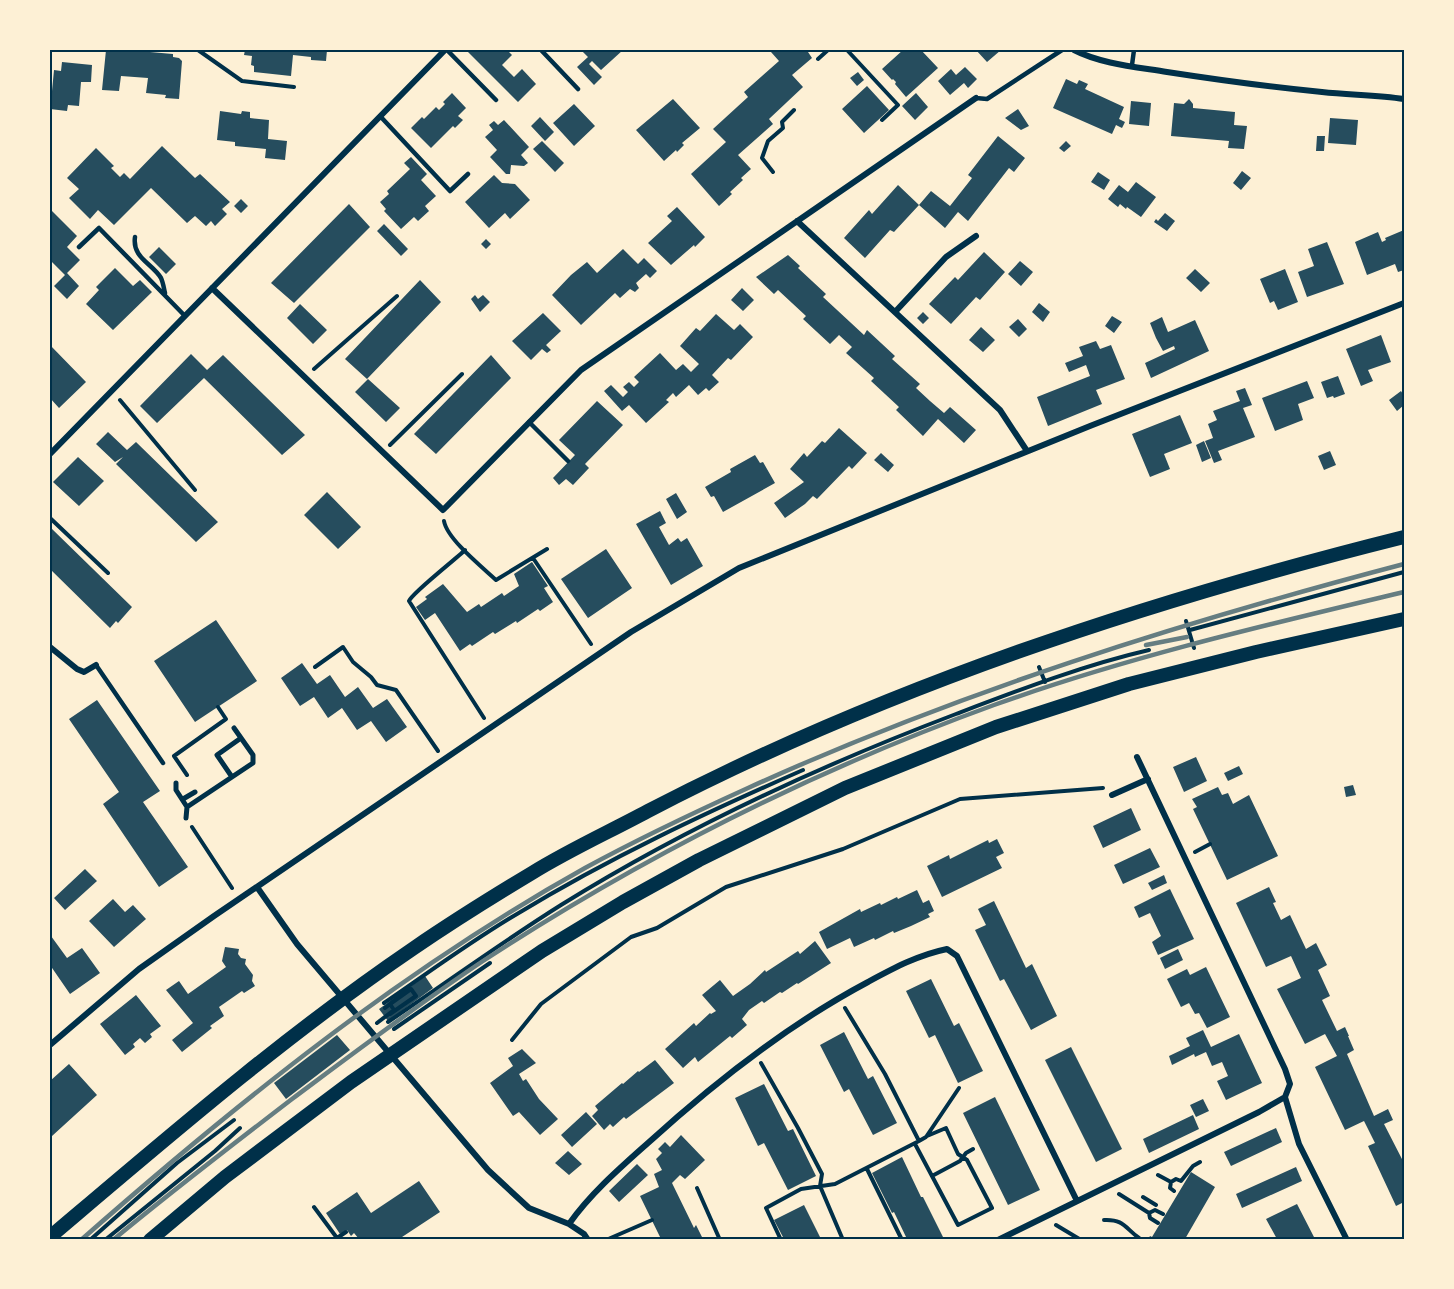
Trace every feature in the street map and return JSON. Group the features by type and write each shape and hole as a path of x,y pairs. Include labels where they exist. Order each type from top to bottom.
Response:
{"highway":[{"path":"50,1237 272,1053 414,948 536,870 671,800 754,758 861,711 1062,636 1299,564 1404,537"},
{"path":"150,1239 225,1177 333,1096 552,945 623,902 720,850 845,788 996,727 1129,684 1256,652 1404,619"}],"street":[{"path":"50,454 446,50"},
{"path":"1074,50 1098,59 1244,84 1404,99"},
{"path":"212,288 443,510 581,370 976,98"},
{"path":"797,221 1000,410 1027,451"},
{"path":"895,312 946,256 976,236"},
{"path":"50,1045 139,969 239,899 597,654 676,603 739,568 1027,451 1404,303"},
{"path":"50,647 84,672 96,665"},
{"path":"187,807 253,763 253,755 234,728"},
{"path":"232,777 217,755 241,738"},
{"path":"1137,757 1286,1069 1290,1084 1286,1097 1299,1144 1347,1239"},
{"path":"1112,795 1148,779"},
{"path":"176,783 176,790 187,807 186,818"},
{"path":"183,799 195,792"},
{"path":"257,887 297,944 480,1162 529,1208 569,1224 588,1239"},
{"path":"569,1224 585,1202 638,1151 690,1105 755,1054 839,998 925,954 947,949 957,956 1077,1201"},
{"path":"998,1239 1286,1097"}],"lane":[{"path":"446,50 495,100"},
{"path":"541,50 578,89"},
{"path":"976,98 987,99 1062,50"},
{"path":"1132,65 1134,50"},
{"path":"380,116 450,191 468,174"},
{"path":"79,247 99,228 185,316"},
{"path":"135,237 135,248 138,254 161,279 166,296"},
{"path":"529,422 568,461"},
{"path":"96,665 164,763"}],"path":[{"path":"198,50 242,81 294,87"},
{"path":"818,59 828,50"},
{"path":"847,50 898,105 882,120"},
{"path":"773,172 762,158 768,141 783,128 782,122 794,110"},
{"path":"305,376 397,296"},
{"path":"383,452 462,374"},
{"path":"112,390 195,490"},
{"path":"443,510 446,528 496,580 547,549"},
{"path":"50,518 108,573"},
{"path":"465,550 411,595 409,601 490,728"},
{"path":"533,558 597,654"},
{"path":"1190,630 1404,572"},
{"path":"1185,621 1190,630 1194,648"},
{"path":"315,667 343,647 352,662 371,677 377,685 396,690 432,742"},
{"path":"1039,667 1045,682"},
{"path":"164,763 226,718 218,707"},
{"path":"174,756 188,775"},
{"path":"390,1014 416,996 411,989 384,1006 470,943 562,887 705,814 803,770"},
{"path":"512,1040 541,1004 631,937 657,928 726,887 843,849 960,799 1077,791"},
{"path":"186,818 239,899"},
{"path":"388,1022 391,1020 395,1028 490,964 483,955"},
{"path":"781,1239 766,1208 801,1189 836,1184 867,1169 917,1142 926,1137 946,1128 958,1154 967,1160 992,1208 958,1225 932,1176 917,1142 885,1074 839,998"},
{"path":"385,1017 394,1010 390,1004"},
{"path":"755,1054 822,1174 820,1186 843,1239"},
{"path":"926,1137 959,1088"},
{"path":"90,1239 177,1162 234,1120"},
{"path":"105,1239 215,1151 240,1128"},
{"path":"932,1176 960,1161 973,1149"},
{"path":"1174,1191 1170,1188 1171,1182 1176,1179 1182,1181 1193,1166 1200,1162"},
{"path":"867,1169 902,1239"},
{"path":"1111,1184 1116,1192 1149,1213 1150,1218 1158,1222"},
{"path":"697,1188 720,1239"},
{"path":"1143,1197 1156,1205"},
{"path":"314,1207 337,1238 346,1232"},
{"path":"1149,1213 1155,1210 1163,1214"},
{"path":"1047,1215 1054,1224 1081,1239"},
{"path":"606,1239 652,1220"},
{"path":"1104,1220 1116,1220 1139,1238"}],"building":[{"path":"106,50 150,50 150,52 173,54 173,57 179,58 182,61 179,99 146,93 148,78 121,76 119,91 102,90"},
{"path":"245,50 327,50 326,61 293,55 291,76 254,72 254,66 251,65 252,56 244,55"},
{"path":"466,50 507,50 512,55 502,65 514,77 522,69 536,84 518,102"},
{"path":"581,50 623,50 601,70 592,61 589,64 602,77 594,85 577,67 588,57"},
{"path":"810,50 808,52 812,58 792,75 803,87 769,119 773,124 738,155 751,169 730,192 732,194 719,206 691,174 726,142 713,129 748,97 744,92 779,61 771,52"},
{"path":"903,50 921,50 938,68 906,97 895,84 896,82 882,69"},
{"path":"976,50 1001,50 987,62"},
{"path":"62,62 92,65 91,82 81,82 79,106 68,105 67,111 50,109 50,91 52,91 54,70 61,71"},
{"path":"965,67 977,79 968,88 964,83 950,95 938,81 951,69 956,75"},
{"path":"858,72 864,80 857,86 850,78"},
{"path":"1066,79 1077,84 1079,80 1088,84 1085,89 1124,107 1119,119 1125,122 1122,128 1116,125 1112,134 1053,108"},
{"path":"867,86 889,110 864,133 842,109"},
{"path":"452,93 466,108 458,116 463,120 455,128 453,126 431,148 411,128 436,107 439,110"},
{"path":"916,93 928,107 915,120 902,106"},
{"path":"673,99 700,128 682,143 684,145 677,152 676,150 664,161 636,130"},
{"path":"1189,99 1193,108 1235,112 1234,125 1247,126 1244,149 1228,148 1229,141 1171,136 1174,103 1184,104"},
{"path":"1131,101 1151,103 1149,126 1129,124"},
{"path":"574,104 595,126 574,146 553,123"},
{"path":"1018,109 1029,126 1021,130 1005,118"},
{"path":"220,111 241,114 242,111 250,112 250,118 269,120 268,139 287,141 285,160 265,158 266,149 235,146 235,142 217,140"},
{"path":"540,117 554,132 545,141 531,126"},
{"path":"1330,118 1358,120 1356,145 1328,143"},
{"path":"504,120 529,147 521,155 528,163 524,166 511,165 510,174 506,174 490,157 497,150 485,137 493,130 489,125 494,121 498,125"},
{"path":"998,136 1025,158 1014,172 1009,168 968,221 958,212 945,228 919,205 931,191 950,206 972,178 968,175"},
{"path":"1317,136 1325,136 1324,151 1316,151"},
{"path":"542,141 564,163 555,172 533,149"},
{"path":"1066,141 1071,146 1064,152 1059,148"},
{"path":"162,146 195,178 200,174 230,202 222,209 227,214 215,226 211,221 206,226 195,216 187,223 151,188 114,225 98,210 90,219 69,198 79,189 67,178 96,148 114,166 111,168 120,177 124,173 130,179"},
{"path":"411,157 427,174 421,180 436,196 425,206 429,211 418,221 414,217 401,229 384,211 386,209 380,202 389,194 387,191 410,169 404,163"},
{"path":"1242,171 1251,178 1241,190 1233,183"},
{"path":"1098,172 1110,180 1104,190 1091,182"},
{"path":"494,175 502,183 515,184 530,200 510,219 505,213 489,228 465,202"},
{"path":"1136,182 1156,197 1141,217 1127,207 1126,209 1120,204 1118,207 1108,199 1119,185 1128,192"},
{"path":"898,185 919,205 894,232 890,230 865,258 844,238 869,210 872,214"},
{"path":"241,199 248,206 241,213 234,206"},
{"path":"349,204 370,227 294,303 271,283"},
{"path":"677,207 705,237 671,265 648,243 672,221 667,216"},
{"path":"50,209 77,236 67,247 80,260 67,273 79,286 67,299 54,286 65,275 50,260"},
{"path":"1165,213 1175,221 1167,231 1154,222"},
{"path":"384,224 408,249 401,256 377,231"},
{"path":"1404,230 1404,270 1398,272 1395,264 1367,275 1355,242 1378,232 1382,242 1386,240 1385,238"},
{"path":"486,239 491,244 486,249 481,244"},
{"path":"1327,242 1344,284 1307,297 1298,272 1314,266 1308,249"},
{"path":"159,247 176,264 166,274 149,257"},
{"path":"623,249 638,264 644,258 657,271 650,278 646,274 636,283 639,288 635,292 630,289 620,298 615,293 581,325 552,295 587,262 597,273"},
{"path":"984,252 1005,272 980,300 976,297 951,324 929,304 955,277 958,280"},
{"path":"788,255 800,266 798,268 826,294 823,297 864,335 867,330 895,356 892,359 920,384 916,388 944,413 950,407 976,430 964,443 938,419 923,436 896,410 899,407 871,381 874,378 846,353 852,347 839,335 830,344 803,319 806,316 778,290 774,294 756,277"},
{"path":"1020,261 1033,272 1021,286 1008,274"},
{"path":"115,268 133,286 140,280 152,292 113,330 86,304 99,290 96,287"},
{"path":"1195,269 1210,283 1201,292 1186,278"},
{"path":"1285,269 1298,302 1278,310 1274,301 1270,303 1260,279"},
{"path":"420,280 441,302 367,379 345,359"},
{"path":"742,288 754,300 743,311 731,300"},
{"path":"475,295 478,299 483,295 490,302 480,312 471,299"},
{"path":"1039,303 1050,312 1043,322 1032,312"},
{"path":"300,304 327,330 313,344 287,318"},
{"path":"923,312 929,318 923,324 917,318"},
{"path":"543,313 561,331 546,345 551,350 547,353 542,349 531,360 512,341"},
{"path":"716,314 734,330 740,324 753,337 731,360 728,358 712,375 719,382 709,391 706,388 698,395 689,385 676,397 673,393 666,400 669,402 646,423 629,405 622,411 604,391 611,385 623,397 628,392 623,387 629,382 634,387 639,382 634,377 660,353 676,370 683,364 691,372 699,364 680,346 696,328 700,331"},
{"path":"1112,316 1122,322 1114,333 1105,326"},
{"path":"1162,317 1168,332 1195,320 1209,351 1151,378 1145,363 1175,349 1174,346 1163,351 1156,338 1150,323"},
{"path":"1018,319 1027,329 1019,337 1009,327"},
{"path":"981,327 995,340 983,352 969,340"},
{"path":"1381,335 1391,362 1368,370 1373,381 1361,386 1346,349"},
{"path":"1096,341 1100,349 1111,345 1125,379 1096,390 1102,404 1048,426 1037,397 1090,376 1086,365 1069,372 1065,363 1083,356 1079,347"},
{"path":"50,345 86,382 59,408 50,398"},
{"path":"191,354 207,370 223,355 305,435 282,455 204,378 157,423 140,406"},
{"path":"491,355 511,378 436,454 414,434"},
{"path":"1338,376 1345,394 1327,398 1321,382"},
{"path":"368,379 400,408 386,422 355,392"},
{"path":"1307,381 1314,398 1298,404 1303,420 1275,431 1262,398"},
{"path":"1245,388 1252,405 1243,408 1255,437 1218,451 1222,460 1214,463 1205,441 1213,438 1208,424 1217,420 1213,411 1240,401 1236,391"},
{"path":"1401,391 1404,396 1404,405 1397,411 1389,400"},
{"path":"597,401 623,425 585,464 589,468 573,485 566,479 559,485 553,478 575,455 559,440"},
{"path":"1180,415 1192,443 1164,454 1170,469 1150,477 1132,434"},
{"path":"839,428 867,453 852,469 849,466 817,499 813,496 785,518 774,503 804,482 790,469 804,453 807,457"},
{"path":"108,432 127,450 136,442 218,522 196,542 116,464 123,457 115,462 96,444"},
{"path":"1204,441 1211,458 1202,462 1196,445"},
{"path":"1330,451 1336,465 1324,470 1318,456"},
{"path":"881,453 894,465 888,472 874,460"},
{"path":"755,455 760,463 763,462 775,483 723,512 714,496 711,497 705,487"},
{"path":"78,457 104,481 79,506 53,482"},
{"path":"327,492 361,527 338,549 304,515"},
{"path":"676,493 687,512 677,519 666,499"},
{"path":"660,511 666,523 659,527 669,545 678,538 681,542 687,538 703,566 671,585 636,524"},
{"path":"51,528 132,607 118,623 116,621 110,628 50,569"},
{"path":"606,549 632,588 588,618 561,579"},
{"path":"532,562 548,586 544,588 553,602 540,611 538,609 517,623 516,621 495,634 493,632 460,651 435,613 425,620 416,607 443,584 467,612 479,604 481,607 502,593 504,596 519,586 514,574"},
{"path":"216,620 257,681 195,722 154,661"},
{"path":"302,663 317,684 330,675 345,697 358,687 373,708 387,699 407,727 386,742 371,721 357,730 342,708 328,718 314,697 300,706 281,678"},
{"path":"97,700 160,791 143,802 188,867 159,887 103,804 119,792 69,719"},
{"path":"1196,757 1207,781 1184,792 1173,767"},
{"path":"1239,766 1243,774 1228,781 1224,773"},
{"path":"1353,785 1356,795 1346,797 1344,787"},
{"path":"1218,787 1222,795 1228,793 1233,804 1249,795 1278,856 1227,880 1193,809 1197,807 1192,799"},
{"path":"1131,808 1141,830 1103,848 1093,826"},
{"path":"997,839 1004,853 996,857 1002,868 942,897 927,866 949,855 950,859 988,840 989,843"},
{"path":"1150,848 1160,867 1123,884 1114,865"},
{"path":"85,869 97,881 65,910 54,898"},
{"path":"1164,875 1167,883 1152,890 1148,883"},
{"path":"1269,887 1281,920 1290,915 1306,949 1316,943 1327,965 1318,970 1330,996 1322,1000 1337,1031 1345,1027 1354,1050 1347,1054 1374,1116 1388,1109 1393,1120 1384,1124 1404,1163 1404,1202 1396,1206 1368,1146 1375,1143 1364,1121 1345,1130 1315,1067 1337,1056 1325,1034 1305,1044 1277,989 1301,978 1291,956 1266,967 1236,903"},
{"path":"1170,889 1194,939 1158,955 1152,942 1161,936 1150,913 1139,918 1134,907"},
{"path":"917,890 923,903 929,900 934,911 928,914 930,917 854,947 850,938 827,949 819,932 860,909 861,912"},
{"path":"113,899 125,912 133,905 146,919 114,947 89,921"},
{"path":"994,901 1026,968 1032,964 1057,1016 1031,1030 1004,979 1000,981 975,930 986,925 978,909"},
{"path":"51,936 67,958 82,948 100,973 70,994 50,965"},
{"path":"815,941 831,963 798,984 764,1003 762,1001 749,1010 742,1019 747,1025 732,1038 730,1036 698,1062 695,1057 683,1068 665,1049 694,1023 696,1026 710,1013 716,1011 702,995 720,980 733,996 765,970 766,972 798,951 800,954"},
{"path":"225,947 239,949 238,954 241,958 246,959 245,964 253,975 252,981 255,986 244,993 242,991 219,1007 224,1016 182,1052 172,1040 193,1023 166,990 179,981 188,994 226,967 222,961"},
{"path":"1178,949 1183,960 1165,969 1160,958"},
{"path":"1206,967 1230,1017 1207,1028 1199,1013 1195,1014 1189,1003 1181,1007 1167,979 1187,969 1190,975"},
{"path":"425,976 433,988 388,1021 379,1009"},
{"path":"931,979 954,1026 959,1023 983,1071 958,1083 935,1035 929,1038 906,991"},
{"path":"136,995 161,1026 150,1034 152,1037 145,1043 140,1038 133,1044 135,1047 125,1055 100,1024"},
{"path":"1203,1030 1211,1047 1239,1034 1262,1083 1226,1100 1217,1081 1228,1076 1222,1062 1212,1066 1206,1052 1195,1057 1194,1054 1172,1065 1169,1056 1190,1046 1186,1038"},
{"path":"844,1032 868,1079 873,1076 897,1123 873,1135 849,1089 844,1092 820,1045"},
{"path":"337,1035 350,1050 286,1099 274,1083"},
{"path":"1071,1047 1122,1149 1096,1162 1045,1060"},
{"path":"522,1049 536,1063 519,1074 523,1081 526,1079 539,1099 558,1119 540,1135 519,1112 513,1116 490,1083 513,1066 508,1058"},
{"path":"655,1060 674,1083 626,1119 624,1117 613,1127 610,1124 604,1130 592,1116 598,1110 595,1106 622,1083"},
{"path":"69,1064 97,1095 52,1136 50,1134 50,1081"},
{"path":"764,1084 788,1131 793,1129 816,1176 788,1190 764,1143 758,1146 735,1098"},
{"path":"995,1097 1040,1190 1008,1205 963,1113"},
{"path":"1203,1099 1209,1111 1196,1117 1190,1105"},
{"path":"586,1112 597,1124 572,1147 561,1135"},
{"path":"1193,1115 1199,1129 1149,1153 1143,1139"},
{"path":"1276,1128 1282,1142 1231,1166 1224,1152"},
{"path":"681,1135 705,1160 685,1179 680,1175 672,1183 694,1228 696,1225 703,1239 661,1239 640,1196 659,1187 654,1174 662,1170 656,1159 662,1153 658,1149 665,1142 670,1147"},
{"path":"568,1151 582,1164 569,1175 555,1163"},
{"path":"902,1157 943,1237 939,1239 907,1239 872,1173"},
{"path":"637,1164 648,1175 619,1202 609,1191"},
{"path":"1296,1167 1302,1181 1242,1208 1236,1194"},
{"path":"1191,1172 1215,1187 1185,1239 1148,1239 1152,1237"},
{"path":"419,1181 440,1212 399,1239 359,1239 354,1233 351,1236 347,1230 340,1234 326,1213 357,1192 371,1213"},
{"path":"1297,1204 1315,1239 1277,1239 1266,1219"},
{"path":"804,1205 821,1239 784,1239 774,1220"}],"railway":[{"path":"81,1240 200,1138 323,1040 387,994 517,908 585,868 666,826 828,753 989,690 1154,635 1404,564"},
{"path":"113,1240 292,1099 458,978 605,886 731,818 927,730 1044,688 1198,643 1404,592"},
{"path":"1146,645 1187,637"}]}
